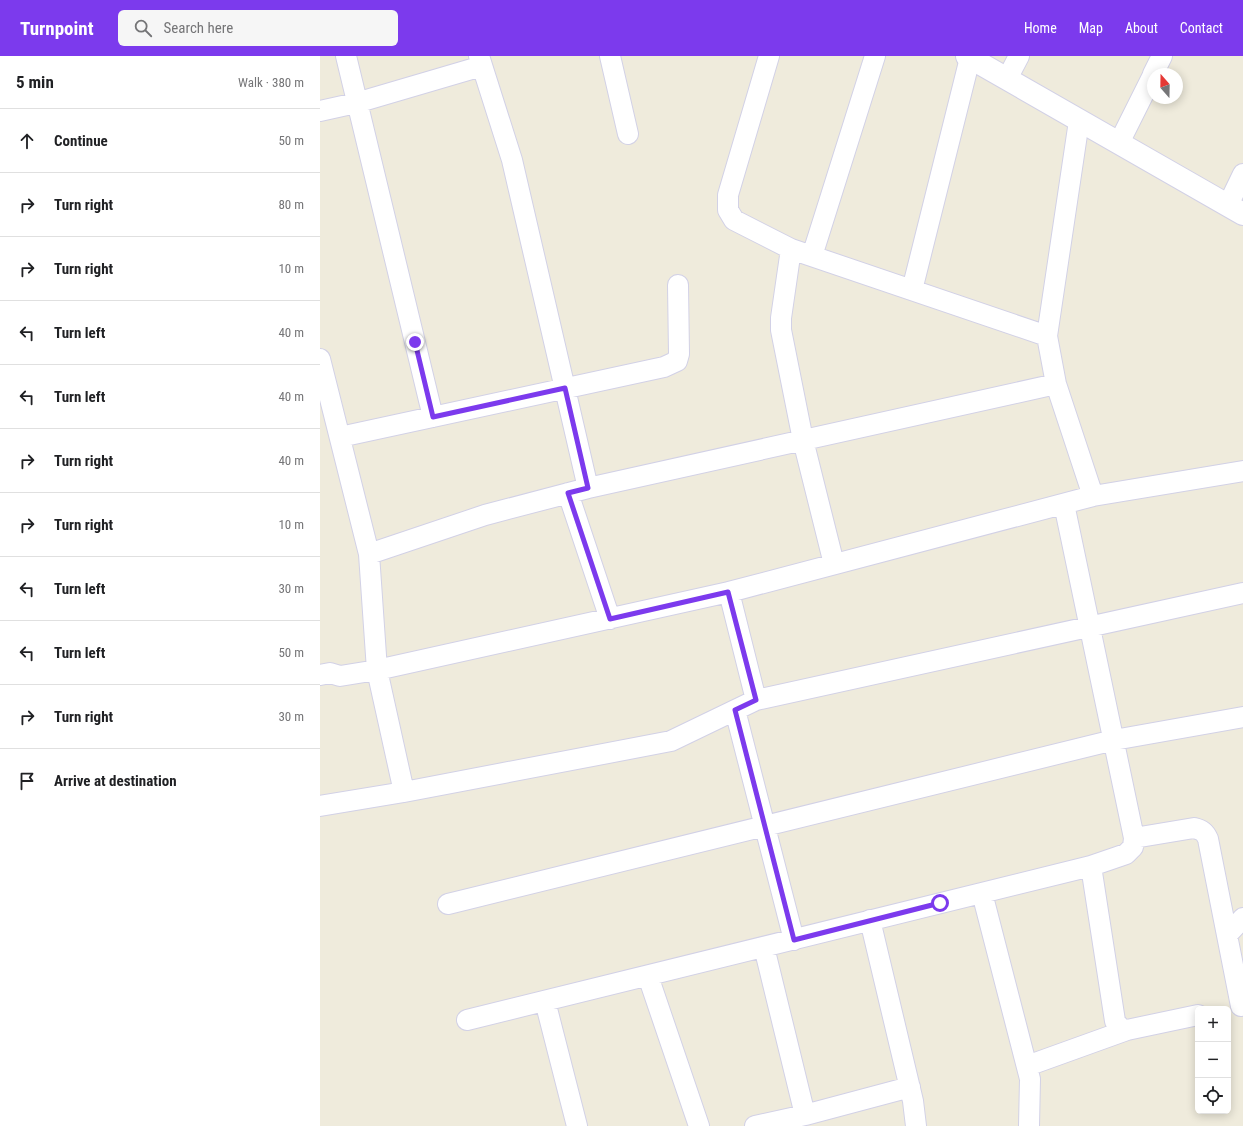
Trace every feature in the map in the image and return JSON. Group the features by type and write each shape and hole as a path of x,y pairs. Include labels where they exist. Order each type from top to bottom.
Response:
{"main road":[{"path":"968,57 1235,210"}],"street":[{"path":"346,56 356,103 433,417"},
{"path":"610,56 628,134"},
{"path":"769,56 728,195 728,210 734,220 791,249 1046,336"},
{"path":"812,256 875,56"},
{"path":"1006,79 1019,56"},
{"path":"1156,68 1162,56"},
{"path":"912,290 968,57"},
{"path":"320,111 356,103 480,61 512,160 588,488"},
{"path":"1119,143 1147,86"},
{"path":"1080,120 1046,336 1056,384 1093,496"},
{"path":"1235,210 1243,174"},
{"path":"791,249 781,318 781,330 803,440 834,564"},
{"path":"340,437 664,366 677,361 679,354 678,285"},
{"path":"321,366 369,554 377,670 404,792"},
{"path":"369,554 485,515 588,488 1056,384"},
{"path":"320,675 330,673 340,676 377,670 610,619 728,592 1093,496 1243,470"},
{"path":"568,493 610,619"},
{"path":"467,1020 1091,866 1126,854 1133,847 1134,838 1064,504"},
{"path":"728,592 756,700"},
{"path":"320,806 404,792 671,741 756,700 1243,593"},
{"path":"735,710 794,940"},
{"path":"448,904 1114,740 1243,717"},
{"path":"1134,838 1194,828 1200,829 1205,833 1208,839 1227,935 1236,1006"},
{"path":"1091,866 1115,1021 1120,1028 1127,1030"},
{"path":"982,893 1030,1079 1029,1126"},
{"path":"1227,935 1243,918"},
{"path":"870,920 910,1087 916,1126"},
{"path":"764,947 805,1114"},
{"path":"648,976 699,1126"},
{"path":"545,1001 576,1126"},
{"path":"1026,1066 1127,1030 1195,1016"},
{"path":"755,1126 910,1087"}],"route":[{"path":"415,342 433,417 565,388 588,488 568,493 610,619 728,592 756,700 735,710 794,940 940,903"}]}
